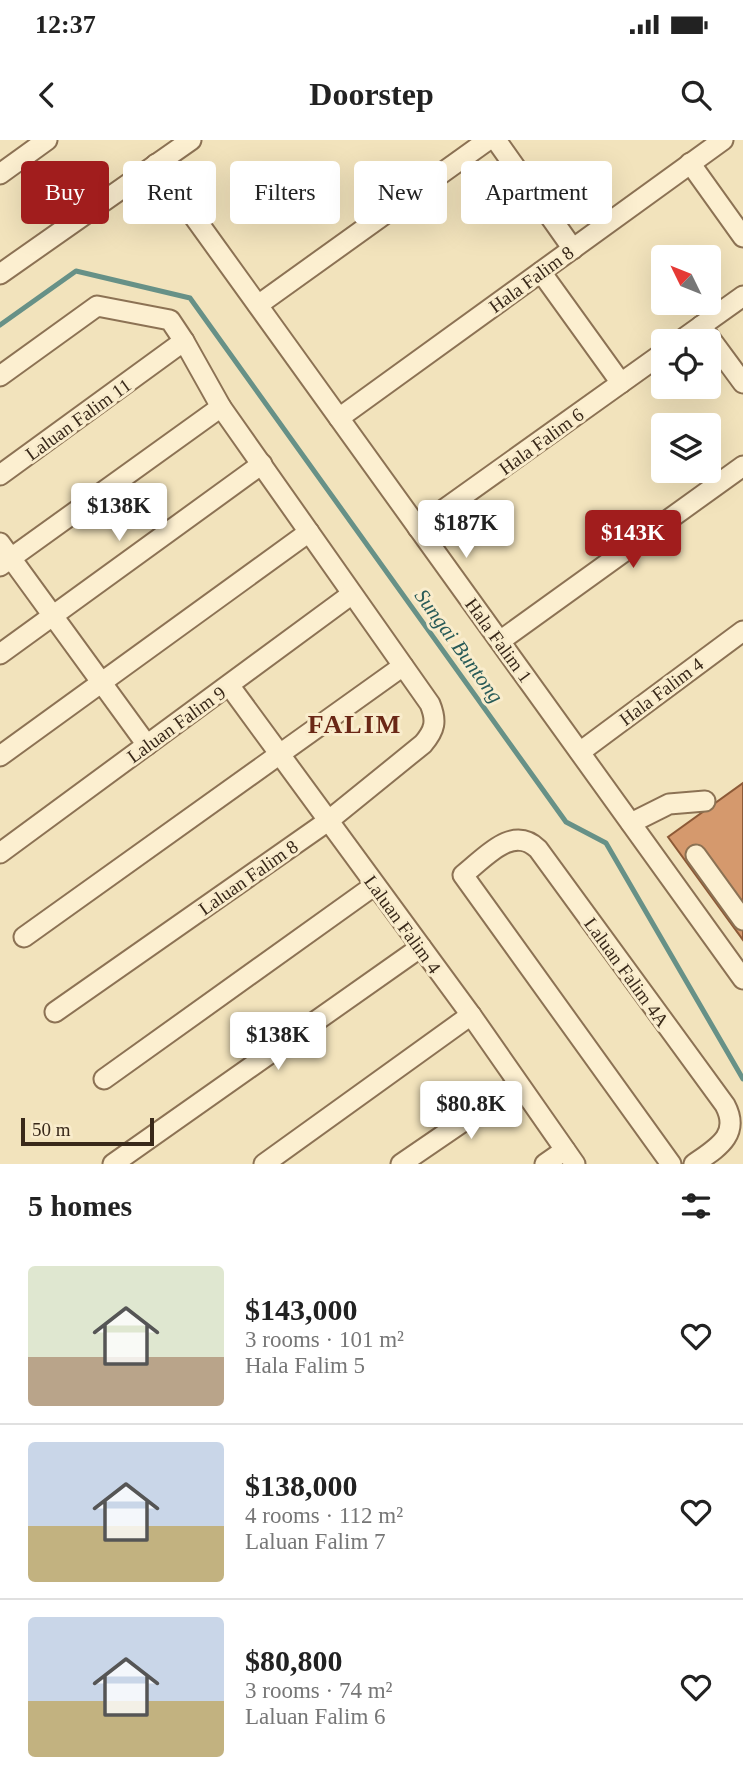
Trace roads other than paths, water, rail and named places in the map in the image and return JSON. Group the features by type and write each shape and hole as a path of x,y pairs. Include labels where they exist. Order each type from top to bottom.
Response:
{"street":[{"path":"0,174 47,140"},
{"path":"160,161 191,140"},
{"path":"258,305 488,140"},
{"path":"496,140 573,249"},
{"name":"Hala Falim 8","path":"339,418 723,140"},
{"path":"690,163 743,237"},
{"path":"0,274 123,187"},
{"name":"Hala Falim 1","path":"199,224 743,979"},
{"path":"541,272 621,383"},
{"path":"697,329 743,296"},
{"path":"0,376 97,306 170,320 221,407 403,666 24,937"},
{"path":"701,326 743,383"},
{"name":"Laluan Falim 11","path":"0,475 184,341"},
{"name":"Hala Falim 6","path":"418,528 651,362"},
{"path":"147,745 53,615 4,556 221,407"},
{"path":"0,654 262,464"},
{"path":"500,641 743,466"},
{"path":"0,756 309,532"},
{"name":"Laluan Falim 9","path":"0,853 352,594"},
{"name":"Hala Falim 4","path":"580,752 743,631"},
{"name":"Laluan Falim 8","path":"55,1012 328,821 423,744 433,732 435,717 430,704 403,666"},
{"name":"Laluan Falim 4","path":"229,685 471,1016 570,1157"},
{"path":"631,823 668,804 705,801"},
{"name":"Laluan Falim 4A","path":"671,1164 463,875 509,840 519,838 529,841 538,849 731,1117 731,1131 722,1144 694,1164"},
{"path":"696,855 743,920"},
{"path":"104,1079 375,885"},
{"path":"113,1164 421,947"},
{"path":"264,1164 471,1016"},
{"path":"401,1164 519,1084"},
{"path":"545,1164 570,1157"}],"waterway":[{"name":"Sungai Buntong","path":"0,325 76,271 190,298 566,822 606,843 743,1079"}],"district":[{"name":"FALIM","path":"355,724"}]}
